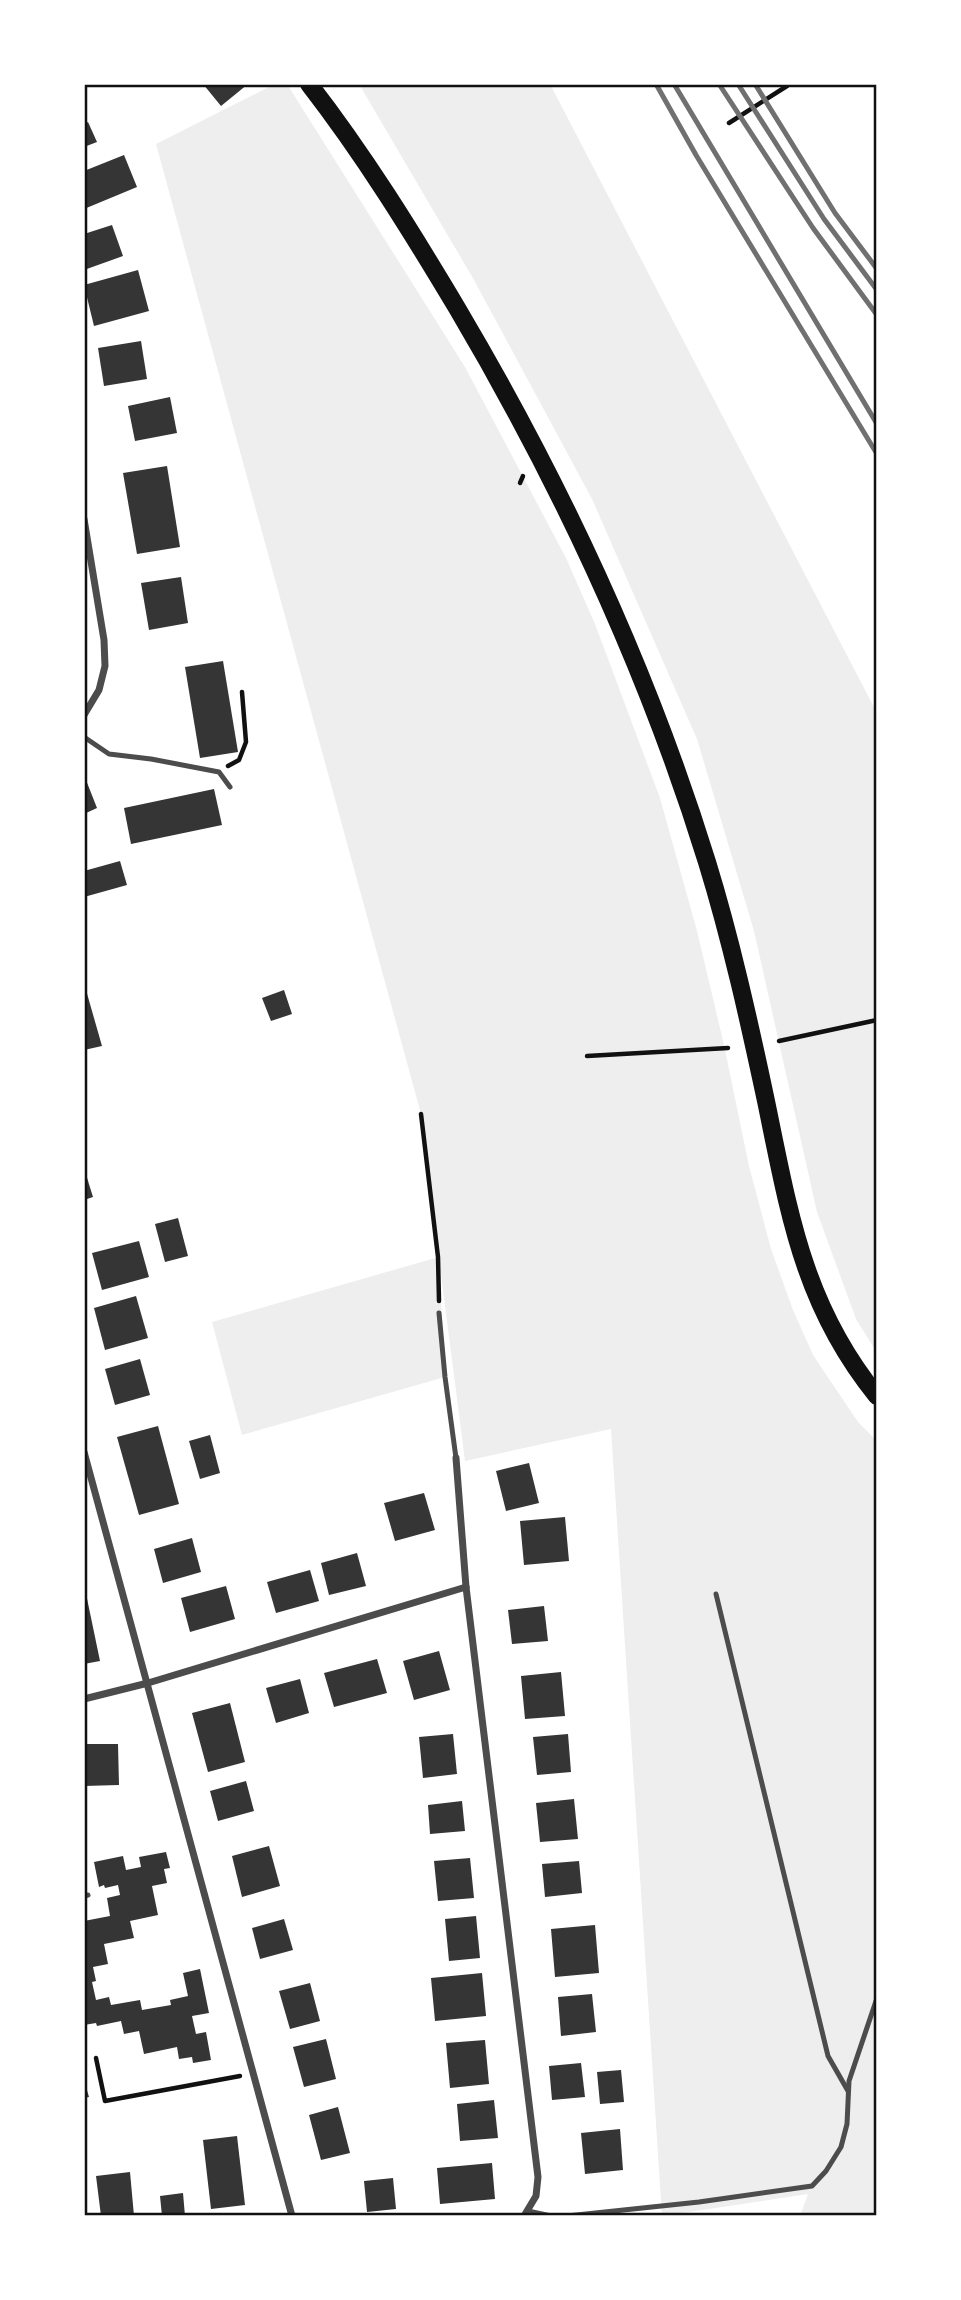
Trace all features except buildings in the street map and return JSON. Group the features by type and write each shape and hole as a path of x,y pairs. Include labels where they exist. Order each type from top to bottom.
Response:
{"main road":[{"path":"309,84 380,184 502,383 547,471 625,640 682,783 708,865 733,954 800,1253 834,1334 877,1396"}],"street":[{"path":"84,519 104,640 105,666 99,690 84,715"},
{"path":"84,1452 292,2216"},
{"path":"456,1458 466,1587 538,2177 536,2196 527,2214"},
{"path":"84,1699 148,1683 466,1587"}],"lane":[{"path":"84,737 108,754 152,759 219,772 230,787"},
{"path":"439,1313 456,1458"},
{"path":"716,1594 828,2056 848,2091"},
{"path":"567,2216 699,2202 812,2186 826,2171 841,2147 847,2124 848,2091 877,1998"},
{"path":"527,2214 551,2216"}],"path":[{"path":"729,123 787,86"},
{"path":"520,483 523,476"},
{"path":"219,772 239,760 246,742 242,692"},
{"path":"779,1041 877,1020"},
{"path":"587,1056 728,1048"},
{"path":"421,1114 438,1257 439,1313"},
{"path":"96,2058 105,2101 253,2074"}],"shaded area":[{"path":"275,84 287,84 465,367 566,558 595,624 660,798 697,931 749,1166 771,1249 813,1355 858,1422 877,1441 877,2216 800,2216 808,2194 662,2216 611,1429 465,1461 439,1259 445,1377 242,1435 212,1322 439,1257 421,1114 156,144"},
{"path":"359,84 550,84 877,713 877,1353 856,1319 817,1212 754,931 697,739 592,499 474,280"}],"railway":[{"path":"656,84 877,454"},
{"path":"674,84 877,424"},
{"path":"719,84 813,228 877,315"},
{"path":"738,84 824,219 877,290"},
{"path":"755,84 835,213 877,269"}]}
